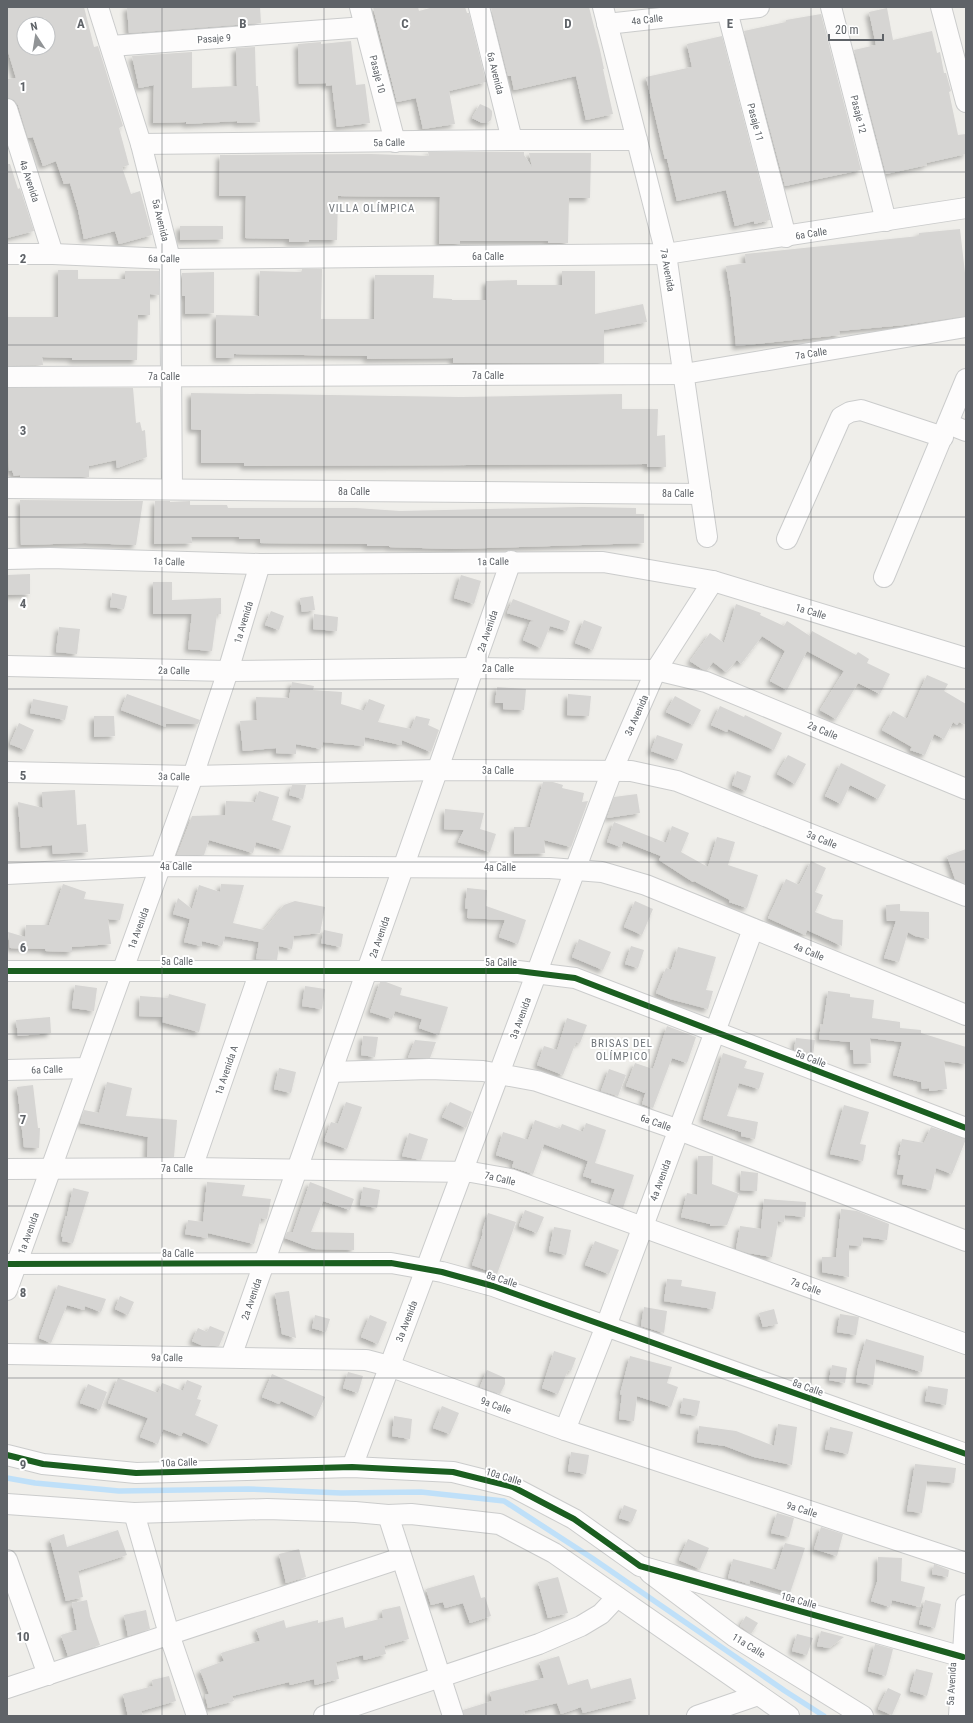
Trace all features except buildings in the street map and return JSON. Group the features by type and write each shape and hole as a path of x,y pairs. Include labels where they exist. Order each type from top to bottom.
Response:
{"street":[{"name":"5a Avenida","path":"98,7 141,144 170,259 172,489"},
{"name":"Pasaje 10","path":"360,7 395,142"},
{"name":"6a Avenida","path":"479,7 512,140"},
{"name":"4a Calle","path":"605,15 759,7"},
{"name":"Pasaje 12","path":"832,7 886,221"},
{"path":"941,7 966,102"},
{"name":"Pasaje 11","path":"726,9 786,237"},
{"name":"7a Avenida","path":"605,15 666,254 707,537"},
{"name":"Pasaje 9","path":"111,46 365,27"},
{"name":"4a Avenida","path":"7,109 53,254"},
{"name":"5a Calle","path":"141,144 637,140"},
{"name":"6a Calle","path":"7,254 53,254 170,259 666,254 786,237 966,208"},
{"name":"7a Calle","path":"7,377 684,374 966,328"},
{"path":"884,577 966,379"},
{"path":"787,539 841,417 850,412 861,410 945,431 966,431"},
{"name":"8a Calle","path":"7,488 701,494"},
{"name":"1a Calle","path":"7,559 50,558 260,564 511,561 603,562 713,581 965,654"},
{"name":"2a Avenida","path":"231,1357 511,561"},
{"name":"1a Avenida","path":"7,1290 12,1264 51,1169 193,776 228,671 260,564"},
{"name":"3a Avenida","path":"352,1467 612,771 656,670 713,581"},
{"name":"2a Calle","path":"7,666 228,671 474,668 656,670 706,682 966,789"},
{"name":"3a Calle","path":"7,772 193,776 438,770 631,771 677,781 966,896"},
{"name":"4a Calle","path":"7,874 160,866 550,868 602,872 646,885 966,1015"},
{"name":"4a Avenida","path":"565,1430 606,1326 753,929"},
{"name":"5a Calle","path":"7,971 518,971 575,978 966,1128"},
{"name":"1a Avenida A","path":"192,1168 260,971"},
{"name":"6a Calle","path":"7,1070 87,1068"},
{"name":"6a Calle","path":"331,1072 429,1069 483,1071 537,1081 679,1130 966,1241"},
{"name":"7a Calle","path":"7,1169 192,1168 471,1172 510,1179 966,1344"},
{"name":"8a Calle","path":"12,1264 390,1263 426,1269 493,1286 966,1454"},
{"name":"9a Calle","path":"7,1354 366,1360 389,1366 565,1430 966,1564"},
{"name":"10a Calle","path":"7,1455 43,1464 136,1473 352,1467 453,1472 513,1488 574,1519 640,1566 963,1657"},
{"path":"7,1504 134,1513 267,1508 388,1515 411,1514 499,1524 554,1553 789,1716"},
{"path":"134,1513 170,1634 197,1716"},
{"path":"388,1515 453,1716"},
{"path":"7,1688 401,1558"},
{"path":"7,1560 48,1675"},
{"name":"11a Calle","path":"640,1566 735,1637 863,1716"},
{"path":"324,1716 539,1644 580,1626 601,1614 617,1597"},
{"name":"5a Avenida","path":"962,1714 966,1605"},
{"path":"697,1716 758,1695"}],"waterway":[{"path":"7,1478 35,1483 119,1491 248,1489 341,1493 421,1492 504,1501 592,1558 785,1691 824,1716"}],"cycle path":[{"path":"7,971 518,971 575,978 966,1128"},
{"path":"7,1264 391,1263 442,1272 493,1286 966,1454"},
{"path":"7,1455 43,1464 136,1473 352,1467 453,1472 513,1487 574,1519 640,1566 963,1657"}],"district":[{"name":"VILLA OLÍMPICA","path":"372,208"},
{"name":"BRISAS DEL OLÍMPICO","path":"622,1049"}]}
